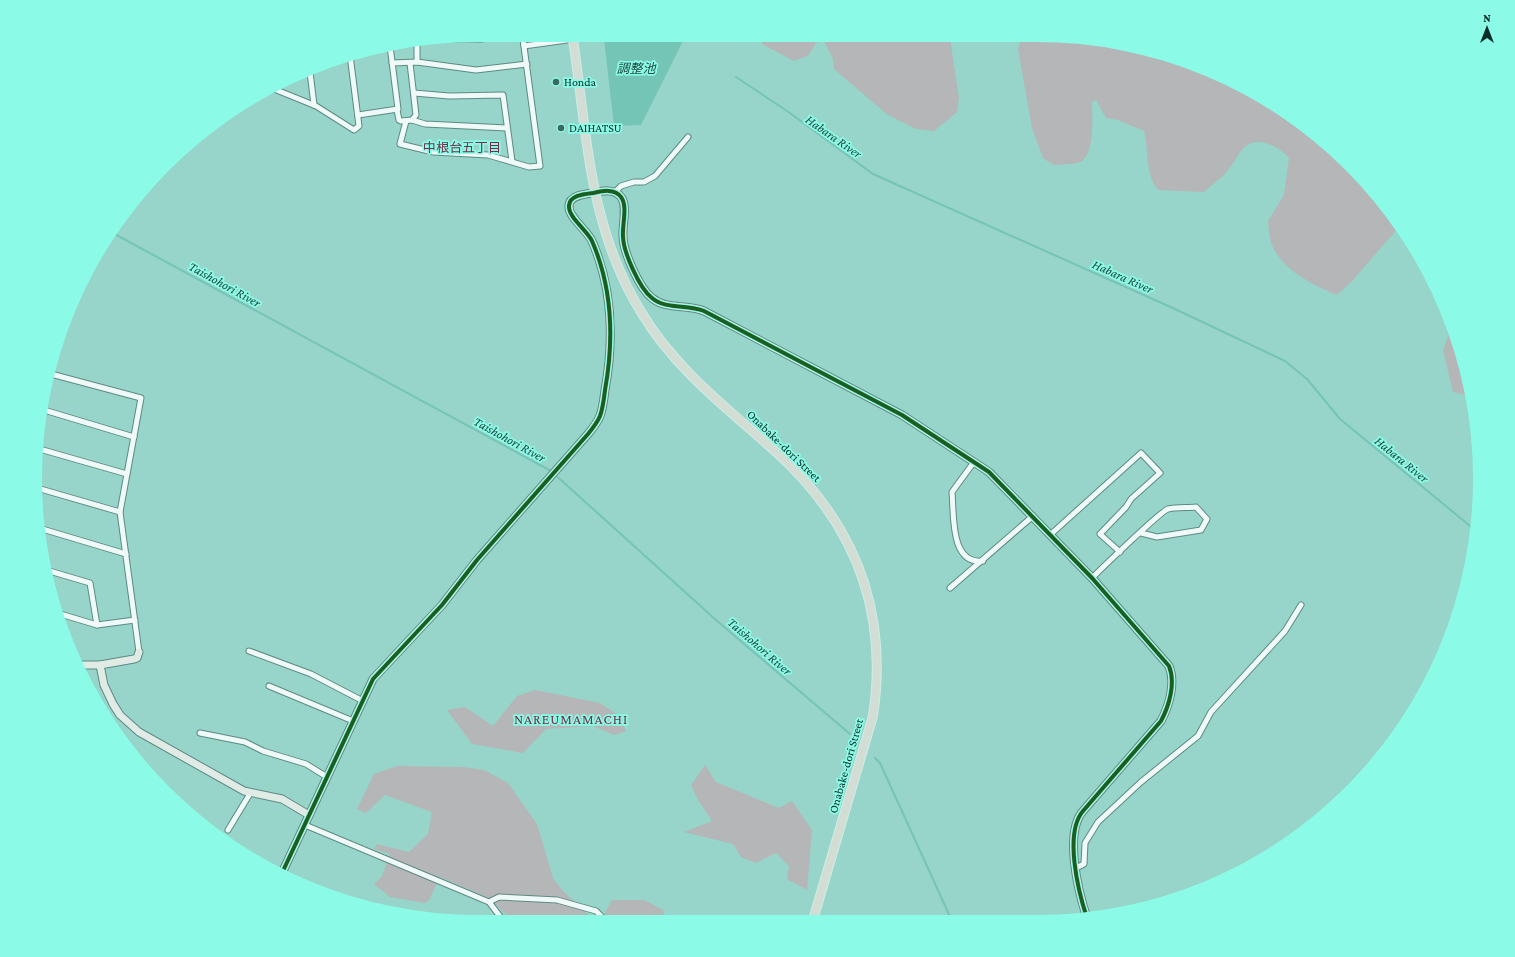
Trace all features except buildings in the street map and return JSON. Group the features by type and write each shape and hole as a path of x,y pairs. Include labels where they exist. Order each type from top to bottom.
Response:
{"main road":[{"name":"Onabake-dori Street","path":"574,42 595,192 600,217 610,251 632,296 647,322 667,349 699,384 777,452 819,496 850,547 866,587 873,616 877,647 876,688 873,716 814,915"}],"street":[{"path":"406,121 400,144 433,152 476,154 512,161 529,167 540,166 523,42"},
{"path":"524,46 553,42"},
{"path":"417,47 417,62"},
{"path":"391,51 399,120 412,120 425,124 507,128"},
{"path":"278,91 314,105 354,130 359,126 351,61"},
{"path":"410,62 416,115 412,120"},
{"path":"392,63 417,62 422,64 476,70 527,64"},
{"path":"310,75 314,105"},
{"path":"414,93 449,96 503,95 512,161"},
{"path":"358,115 397,110"},
{"path":"615,192 621,186 634,182 644,182 654,176 688,137"},
{"path":"284,869 373,679 442,606 477,560 596,424 600,416 608,376 610,325 602,275 591,239 569,209 570,200 577,196 607,191 615,192 621,197 624,204 623,243 641,283 652,298 666,305 694,308 704,311 902,415 989,472 1092,578 1167,662 1172,678 1168,704 1161,721 1078,816 1072,840 1076,868 1086,912"},
{"path":"55,375 141,398 120,512 139,652 137,658 100,665 84,665"},
{"path":"48,411 134,437"},
{"path":"43,450 127,474"},
{"path":"1050,535 1141,453 1160,473 1131,499 1126,507 1100,534 1120,552"},
{"path":"974,462 952,492 959,548 966,557 974,562 983,561"},
{"path":"42,490 120,512"},
{"path":"1092,578 1167,509 1196,507 1207,519 1201,530 1156,537 1141,533"},
{"path":"950,588 983,561 1033,516"},
{"path":"45,530 126,554"},
{"path":"52,572 90,583 96,625"},
{"path":"1076,868 1084,864 1085,843 1098,822 1141,782 1198,736 1211,712 1284,630 1301,605"},
{"path":"64,615 96,625 135,620"},
{"path":"250,651 311,674 363,701"},
{"path":"100,665 108,694 120,715 130,725 148,738 244,791 282,799 309,814"},
{"path":"269,686 353,722"},
{"path":"200,733 245,742 263,751 306,764 327,777"},
{"path":"228,830 251,792"},
{"path":"305,825 489,902 499,915"},
{"path":"489,902 499,897 557,900 596,911 600,915"}],"shaded area":[{"path":"762,42 820,42 816,43 808,56 794,61 762,44"},
{"path":"824,42 950,42 959,98 957,112 934,131 916,129 888,115 834,69 833,59"},
{"path":"1020,42 1036,42 1065,43 1122,50 1177,65 1230,87 1255,100 1279,116 1324,150 1365,191 1396,231 1352,281 1337,295 1299,276 1283,262 1272,245 1268,221 1284,195 1289,158 1280,150 1269,144 1257,142 1246,146 1241,150 1233,164 1225,173 1204,192 1158,190 1149,170 1144,131 1118,120 1106,118 1096,100 1092,102 1091,142 1086,156 1082,161 1076,163 1054,165 1043,158 1032,128 1018,49"},
{"path":"1449,335 1465,395 1453,392 1443,350"},
{"path":"535,690 600,703 618,715 626,731 614,735 593,726 546,729 523,753 472,744 447,710 465,707 493,726 517,696"},
{"path":"705,765 716,782 779,808 792,801 812,830 807,890 787,879 789,866 776,853 756,863 741,857 733,844 684,832 712,821 698,800 691,785"},
{"path":"397,766 463,767 484,770 508,783 537,824 553,878 563,891 589,915 506,915 491,899 440,877 429,900 425,903 390,897 374,884 382,876 390,854 374,849 377,844 409,852 428,834 432,812 385,795 366,813 357,809 374,774"},
{"path":"612,900 644,900 663,910 664,915 604,915"}],"water":[{"name":"調整池","path":"604,42 682,42 641,125 614,126"}],"waterway":[{"name":"Habara River","path":"736,77 787,111 873,174 1175,309 1285,361 1307,379 1340,419 1470,526"},
{"name":"Taishohori River","path":"117,235 551,471 716,620 850,734"},
{"name":"Taishohori River","path":"875,758 880,763 949,915"}],"cycle path":[{"path":"284,869 373,679 442,605 477,560 588,434 599,419 603,403 610,352 607,295 604,277 592,241 571,215 569,206 574,197 612,191 621,197 624,205 623,236 629,260 637,278 652,298 658,302 670,306 704,311 902,415 989,472 1092,578 1169,666 1172,680 1171,694 1161,721 1083,811 1077,821 1074,833 1074,863 1085,912"}],"place":[{"name":"Honda","path":"556,82"},
{"name":"DAIHATSU","path":"561,128"}],"district":[{"name":"中根台五丁目","path":"462,147"},
{"name":"NAREUMAMACHI","path":"571,719"}]}
